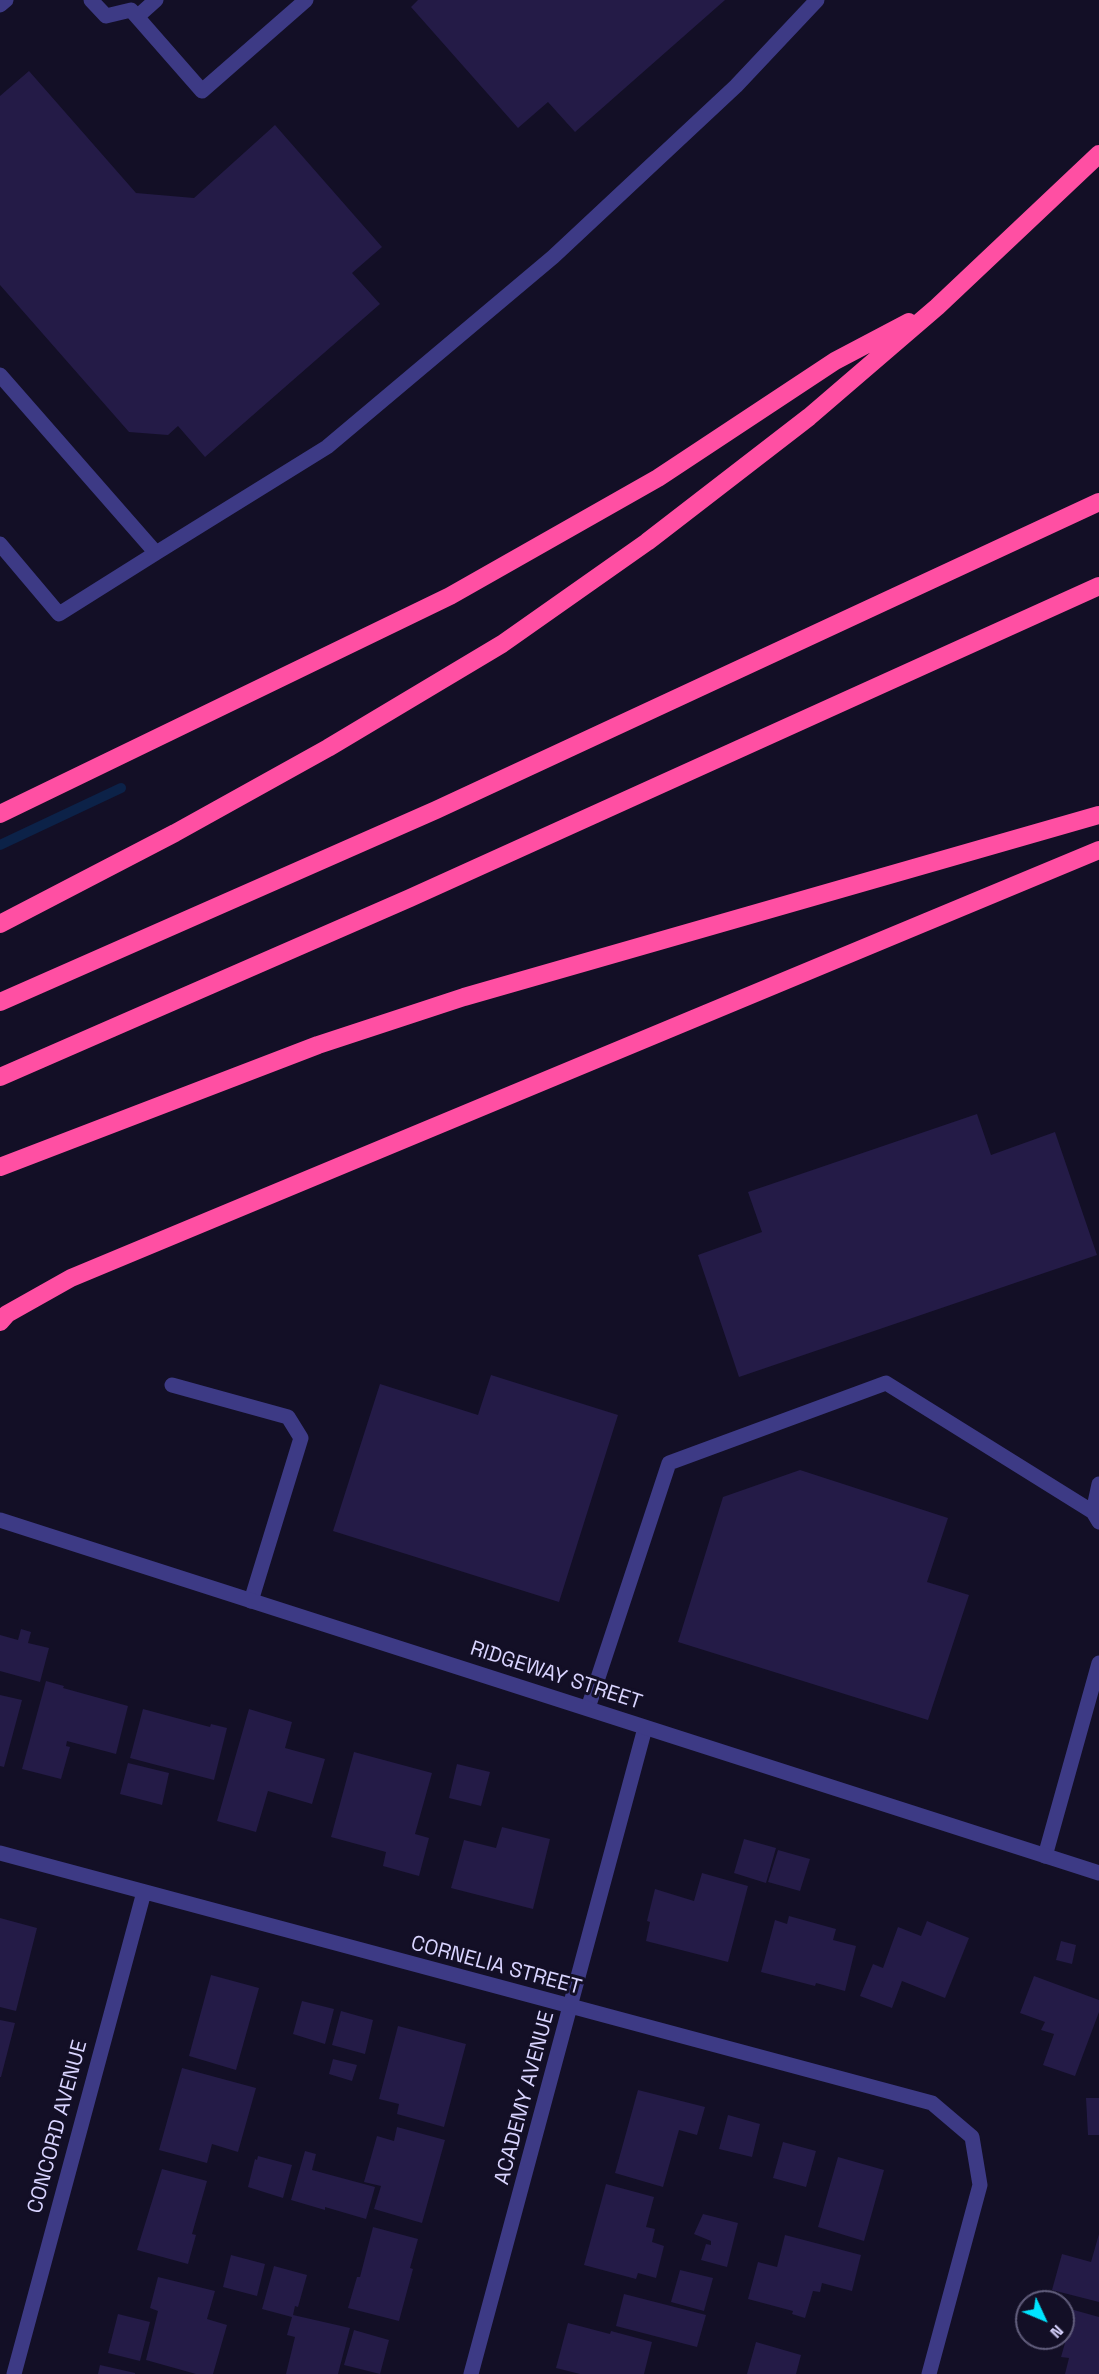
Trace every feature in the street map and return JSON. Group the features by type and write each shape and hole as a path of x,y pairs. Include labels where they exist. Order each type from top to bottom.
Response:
{"highway":[{"path":"0,924 328,748 502,645 647,542 782,438 937,307 1099,154"},
{"path":"0,814 450,596 658,478 835,361 937,307"},
{"path":"0,1002 436,810 1099,502"},
{"path":"0,1077 410,898 1099,586"},
{"path":"0,1167 318,1045 464,997 1099,815"},
{"path":"0,1322 7,1314 71,1278 1099,850"}],"street":[{"path":"0,5 6,0"},
{"path":"91,0 105,16 134,9 156,0"},
{"path":"134,9 202,91 306,0"},
{"path":"0,544 59,614 336,440 553,257 736,86 817,0"},
{"path":"0,375 156,553"},
{"path":"588,1708 669,1463 886,1383 1096,1517 1099,1484"},
{"path":"172,1384 288,1417 301,1438 251,1601"},
{"name":"RIDGEWAY STREET","path":"0,1520 1099,1873"},
{"path":"1045,1856 1099,1663"},
{"name":"ACADEMY AVENUE","path":"471,2374 645,1728"},
{"name":"CORNELIA STREET","path":"0,1853 932,2103 972,2136 980,2186 930,2374"},
{"name":"CONCORD AVENUE","path":"14,2374 144,1892"}],"building":[{"path":"418,0 725,0 575,132 548,102 518,128 411,7"},
{"path":"29,71 136,193 194,198 275,125 382,247 352,273 380,304 205,457 178,426 168,435 129,432 0,285 0,96"},
{"path":"977,1114 991,1155 1055,1132 1097,1255 739,1377 698,1255 762,1232 748,1192"},
{"path":"491,1375 618,1415 559,1602 333,1531 380,1384 478,1415"},
{"path":"800,1470 948,1518 927,1582 969,1595 928,1720 678,1642 723,1497"},
{"path":"21,1629 31,1632 28,1643 49,1648 40,1682 0,1671 0,1635 18,1640"},
{"path":"46,1681 128,1706 116,1754 67,1741 66,1746 70,1747 61,1779 22,1769"},
{"path":"0,1695 22,1700 4,1767 0,1766"},
{"path":"143,1709 210,1727 211,1724 227,1728 214,1780 130,1758"},
{"path":"249,1709 292,1722 285,1748 325,1759 312,1804 268,1791 256,1832 217,1821"},
{"path":"354,1752 432,1773 415,1834 429,1838 419,1876 383,1866 386,1852 331,1837"},
{"path":"128,1763 169,1773 162,1805 120,1794"},
{"path":"457,1764 490,1772 481,1806 449,1798"},
{"path":"502,1827 550,1839 533,1909 451,1888 464,1840 496,1848"},
{"path":"744,1839 776,1848 766,1883 734,1873"},
{"path":"778,1850 810,1859 800,1891 768,1882"},
{"path":"702,1873 748,1886 728,1962 646,1941 650,1922 647,1921 655,1889 694,1901"},
{"path":"789,1916 836,1929 833,1940 856,1946 845,1991 761,1972 775,1920 787,1924"},
{"path":"0,1918 37,1928 16,2011 0,2007"},
{"path":"927,1921 969,1938 945,1998 902,1981 892,2008 860,1996 873,1964 883,1968 898,1927 921,1936"},
{"path":"1061,1941 1076,1945 1072,1964 1056,1960"},
{"path":"211,1975 259,1988 236,2070 189,2056"},
{"path":"1034,1976 1099,2000 1099,2012 1075,2076 1043,2065 1054,2034 1041,2030 1045,2022 1020,2013"},
{"path":"302,2001 334,2009 325,2044 293,2034"},
{"path":"341,2011 373,2020 365,2054 332,2045"},
{"path":"0,2020 15,2023 1,2077 0,2077"},
{"path":"398,2026 466,2044 444,2127 397,2114 399,2104 379,2099"},
{"path":"333,2059 357,2065 352,2081 329,2074"},
{"path":"182,2068 256,2088 238,2152 212,2144 207,2163 159,2150"},
{"path":"638,2090 705,2107 697,2135 679,2130 663,2187 615,2173"},
{"path":"1086,2098 1099,2098 1099,2135 1088,2135"},
{"path":"728,2115 760,2124 752,2157 719,2149"},
{"path":"397,2127 445,2140 422,2223 374,2209 381,2186 364,2182 377,2136 394,2141"},
{"path":"783,2142 816,2151 806,2187 773,2178"},
{"path":"305,2151 316,2154 312,2170 375,2187 366,2219 291,2200"},
{"path":"258,2156 292,2165 283,2198 248,2187 255,2159 257,2160"},
{"path":"838,2157 884,2170 864,2241 818,2227"},
{"path":"162,2169 207,2181 192,2234 196,2235 188,2264 137,2250"},
{"path":"606,2184 654,2197 646,2227 655,2229 652,2242 664,2246 656,2278 638,2273 636,2279 584,2265"},
{"path":"703,2214 738,2223 727,2267 701,2260 706,2244 711,2245 711,2241 694,2234"},
{"path":"373,2227 418,2239 410,2268 413,2269 399,2321 348,2308 357,2277 360,2277"},
{"path":"1099,2234 1099,2302 1075,2296 1075,2290 1052,2290 1062,2254 1091,2262"},
{"path":"785,2235 861,2255 852,2291 822,2283 820,2292 813,2291 805,2318 792,2314 793,2311 748,2299 758,2262 777,2267"},
{"path":"231,2255 265,2264 257,2296 223,2287"},
{"path":"274,2266 307,2275 298,2307 295,2306 293,2315 350,2328 338,2374 286,2374 295,2337 287,2335 292,2317 262,2309"},
{"path":"680,2270 713,2278 704,2311 671,2302"},
{"path":"158,2277 215,2291 207,2319 227,2325 213,2374 196,2374 146,2360 158,2311 150,2308"},
{"path":"624,2294 706,2315 697,2347 616,2326"},
{"path":"1075,2310 1099,2317 1099,2374 1065,2374 1069,2358 1061,2357 1063,2350 1075,2350"},
{"path":"118,2314 150,2322 140,2361 108,2353"},
{"path":"568,2323 652,2342 644,2374 580,2374 556,2368"},
{"path":"354,2330 389,2340 380,2374 344,2365"},
{"path":"756,2342 801,2355 796,2374 747,2374"},
{"path":"100,2365 135,2373 135,2374 98,2374"}],"waterway":[{"path":"0,845 121,788"}]}
